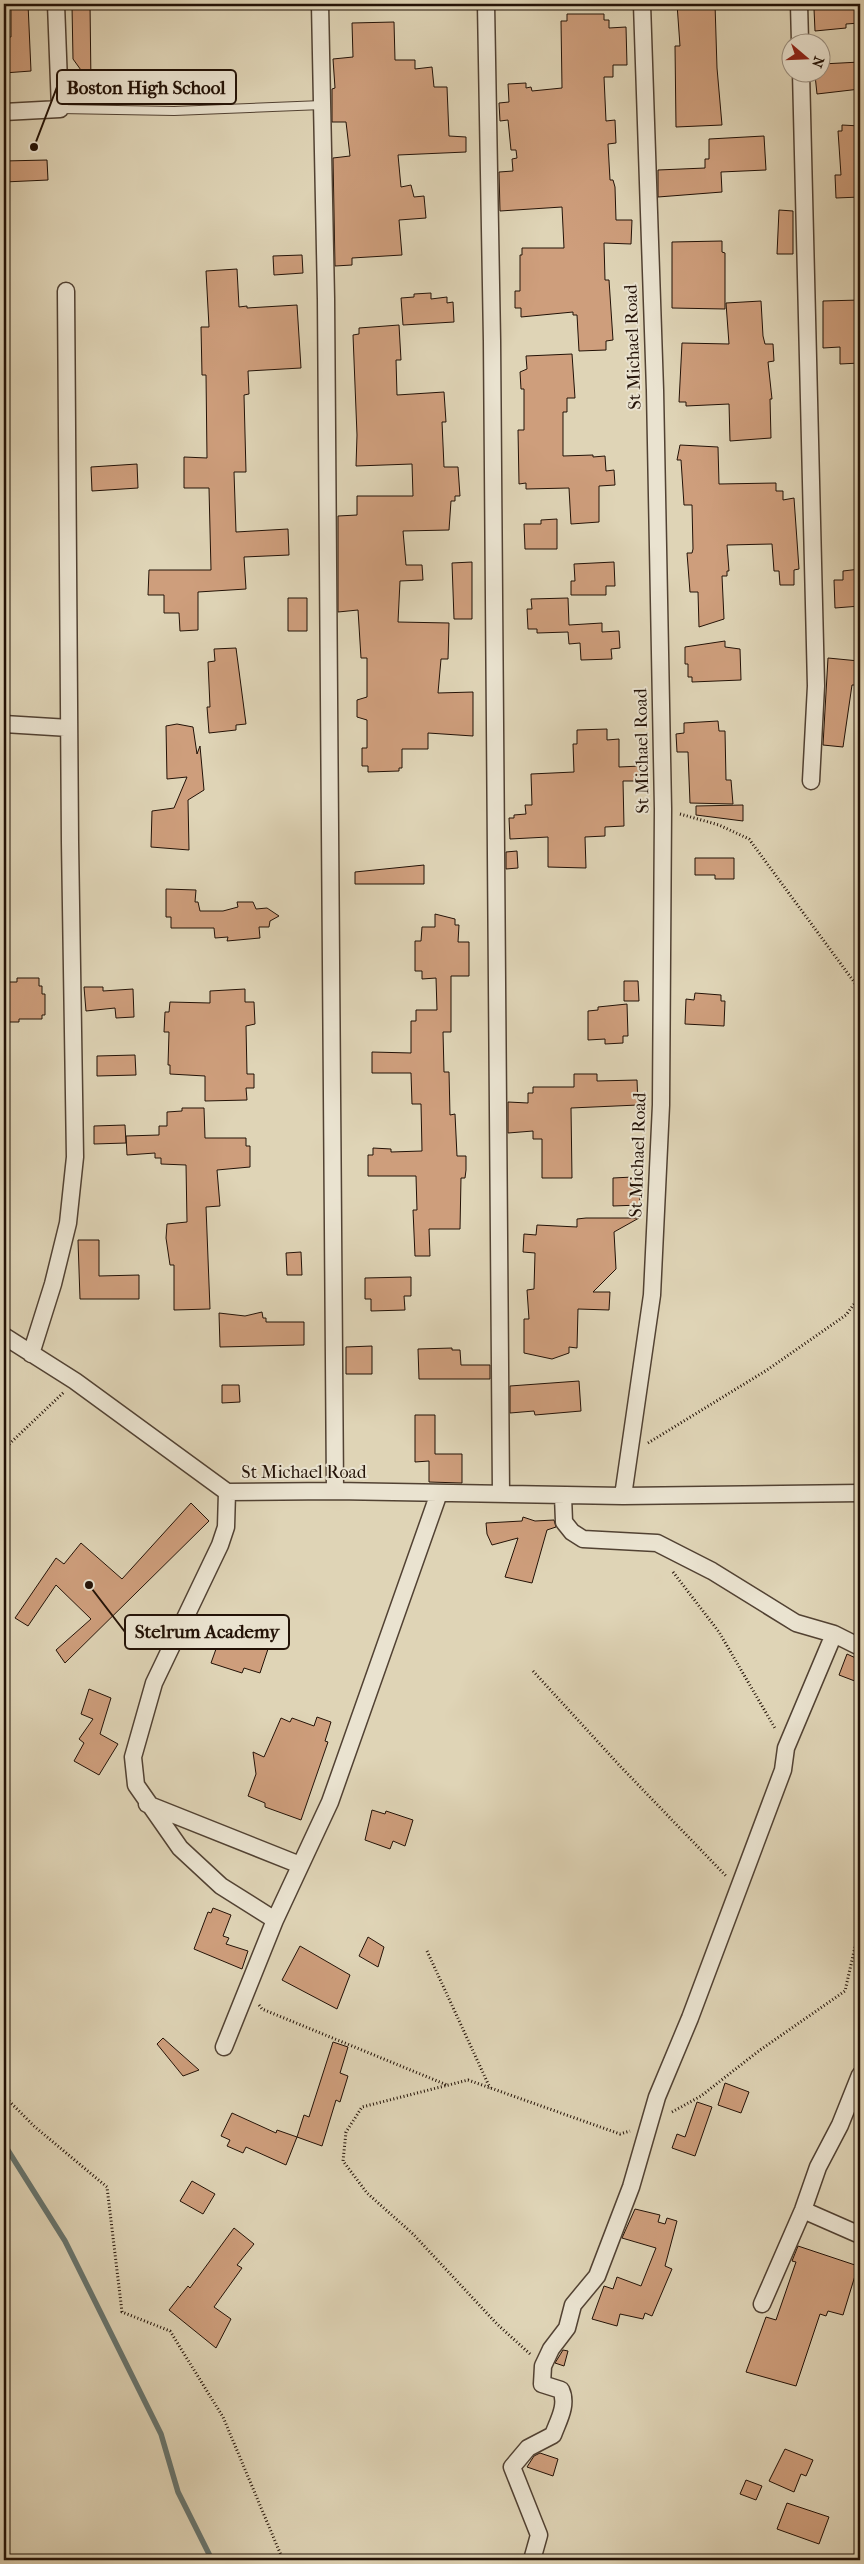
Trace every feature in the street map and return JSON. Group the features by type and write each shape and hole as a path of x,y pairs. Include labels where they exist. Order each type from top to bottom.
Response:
{"street":[{"path":"4,112 60,109 56,4"},
{"path":"320,4 326,309 335,1491"},
{"path":"486,4 492,341 501,1494"},
{"name":"St Michael Road","path":"623,1496 652,1295 661,1105 663,809 655,380 642,4"},
{"path":"800,4 800,32"},
{"path":"801,82 816,686 811,780"},
{"path":"31,1354 53,1284 68,1223 75,1157 68,728 66,291"},
{"path":"4,724 68,728"},
{"name":"St Michael Road","path":"4,1336 75,1381 227,1492 335,1491 563,1496 860,1492"},
{"path":"227,1492 226,1526 220,1546 154,1683 133,1756 136,1784 147,1804 180,1848 214,1880 275,1920"},
{"path":"224,2047 275,1920 330,1802 439,1493"},
{"path":"563,1496 564,1522 572,1532 583,1539 657,1543 712,1571 796,1623 834,1634 860,1647"},
{"path":"532,2560 539,2535 512,2467 528,2448 553,2435 563,2409 564,2398 560,2390 542,2384 543,2366 551,2349 567,2328 573,2305 597,2276 631,2187 657,2096 690,2018 783,1770 786,1748 834,1634"},
{"path":"147,1804 300,1865"},
{"path":"762,2304 803,2210 818,2167 840,2125 860,2075"},
{"path":"803,2210 860,2235"}],"lane":[{"path":"60,109 174,111 322,105"}],"path":[{"path":"663,809 719,825 749,839 860,990"},
{"path":"628,1455 767,1370 846,1315 860,1296"},
{"path":"4,1449 75,1381"},
{"path":"657,1543 662,1557 719,1632 786,1748"},
{"path":"533,1671 620,1766 727,1877 740,1882"},
{"path":"543,2366 497,2324 413,2234 367,2193 344,2162 346,2132 362,2107 468,2080 620,2134 650,2124 701,2096 760,2050 845,1991 860,1925"},
{"path":"427,1951 490,2088"},
{"path":"248,1991 262,2009 447,2085"},
{"path":"4,2096 35,2127 107,2187 122,2312 170,2331 223,2418 283,2560"}],"building":[{"path":"11,4 28,4 31,71 4,73 4,37 11,37"},
{"path":"90,4 91,84 73,59 72,6"},
{"path":"677,4 715,4 717,68 722,125 676,127 675,46 680,46"},
{"path":"837,4 860,4 860,23 846,24 846,28 815,31 814,9 837,6"},
{"path":"567,14 604,14 604,20 609,20 609,28 626,27 627,65 613,65 613,77 604,77 606,121 615,120 616,143 608,144 610,180 613,180 615,187 616,220 632,220 631,244 604,243 605,280 609,280 613,340 606,341 606,350 579,351 577,315 573,315 573,312 521,317 521,308 515,308 515,291 520,291 520,255 522,255 522,248 564,248 562,207 500,211 499,172 513,171 512,159 517,158 516,150 511,150 508,120 500,121 499,103 509,102 508,84 526,83 526,88 531,87 532,91 562,88 561,21 567,21"},
{"path":"394,22 395,60 415,60 415,69 432,67 434,87 447,87 449,136 466,137 466,152 398,155 401,187 411,185 414,197 424,196 426,218 399,220 402,255 352,258 352,265 335,266 333,158 350,156 346,122 332,122 332,89 335,88 333,59 353,57 352,23"},
{"path":"860,62 860,89 817,94 816,82 832,82 832,63"},
{"path":"842,125 860,126 860,197 836,198 835,175 841,175 838,131 842,131"},
{"path":"764,136 766,170 721,172 722,192 658,197 658,170 705,168 705,159 709,159 709,139"},
{"path":"47,160 48,180 4,182 4,161"},
{"path":"779,210 793,211 793,254 777,254"},
{"path":"722,241 722,252 725,253 725,309 672,308 672,242"},
{"path":"302,255 303,273 274,275 273,256"},
{"path":"237,269 239,307 297,305 301,368 248,371 249,394 244,395 246,472 234,472 236,532 288,529 289,555 244,557 246,589 198,592 198,630 180,631 179,613 164,613 164,595 148,595 149,570 211,570 209,488 184,488 184,457 207,458 206,375 202,375 201,327 209,327 206,271"},
{"path":"431,293 431,299 447,297 447,303 453,302 454,322 403,325 401,298 414,297 414,294"},
{"path":"860,300 860,363 840,364 840,347 823,348 823,301"},
{"path":"761,301 765,344 773,344 774,361 768,362 772,399 770,399 771,438 730,441 729,404 686,406 686,402 679,402 682,343 729,344 726,303"},
{"path":"399,325 401,360 396,360 397,395 444,392 446,422 442,422 444,467 458,467 460,496 455,496 455,501 451,501 449,530 403,531 406,565 422,565 423,580 400,581 398,622 449,623 448,659 441,659 438,693 473,692 473,736 428,733 428,749 402,749 402,768 399,768 399,771 368,772 368,766 362,766 362,748 367,748 367,720 357,717 357,700 367,697 367,658 361,658 358,610 338,612 338,516 357,515 357,496 413,496 412,464 356,466 357,435 353,335 359,334 359,328"},
{"path":"572,354 575,398 567,398 567,412 563,412 563,456 605,456 606,471 614,470 615,485 599,486 599,522 571,524 569,488 526,489 526,483 519,484 518,430 524,430 524,389 521,389 520,372 527,369 526,356"},
{"path":"680,445 718,447 719,484 776,483 776,491 783,491 783,500 794,498 799,569 794,570 794,585 780,585 779,571 774,571 772,544 727,545 729,571 727,571 727,576 722,576 724,619 699,627 698,592 690,592 687,553 692,553 693,549 692,505 684,505 681,460 677,460"},
{"path":"137,464 138,488 92,491 91,467"},
{"path":"557,519 557,549 525,549 524,524 541,524 541,520"},
{"path":"472,562 472,619 454,619 452,563"},
{"path":"614,562 615,586 606,586 606,595 571,595 571,581 575,581 574,564"},
{"path":"860,569 860,606 835,608 834,580 843,580 843,571"},
{"path":"288,598 307,598 307,631 288,631"},
{"path":"568,598 569,625 602,623 602,632 619,631 620,648 611,649 612,659 581,660 580,643 569,644 568,632 537,633 537,629 528,629 527,609 532,609 531,599"},
{"path":"725,641 725,647 740,649 741,680 692,682 692,677 688,677 688,664 685,664 685,647"},
{"path":"236,648 246,724 236,725 236,730 209,733 207,707 210,707 208,662 215,661 214,649"},
{"path":"828,658 859,661 856,685 852,685 843,747 823,745"},
{"path":"718,721 719,731 725,731 726,780 731,780 733,804 690,803 688,752 677,752 676,734 684,733 684,723"},
{"path":"177,724 193,727 197,754 200,746 204,790 188,800 189,850 151,847 152,811 174,808 187,777 167,779 166,726"},
{"path":"607,729 607,740 619,739 619,767 641,766 641,781 623,781 624,826 605,827 605,836 585,837 586,868 548,867 548,837 510,839 509,818 514,818 514,815 526,814 525,805 532,805 531,774 574,772 573,744 577,744 577,730"},
{"path":"743,805 743,821 696,815 696,806"},
{"path":"517,851 518,868 506,869 506,852"},
{"path":"695,858 734,858 734,879 715,879 715,875 695,875"},
{"path":"424,865 424,884 355,884 355,872"},
{"path":"166,889 196,890 195,902 198,902 200,911 223,911 238,907 237,902 253,902 256,909 267,908 279,916 270,921 269,927 259,927 260,938 227,941 228,937 215,938 214,928 171,928 171,917 166,917"},
{"path":"435,914 455,919 455,925 459,925 458,942 469,942 469,976 451,976 451,1032 443,1032 444,1072 449,1072 450,1115 455,1114 457,1156 466,1156 466,1170 465,1178 461,1178 460,1229 429,1229 430,1256 415,1256 413,1210 417,1210 416,1176 368,1176 368,1155 373,1155 373,1148 391,1149 391,1152 422,1151 421,1104 412,1104 411,1073 372,1073 372,1052 411,1053 411,1021 416,1021 416,1010 437,1010 436,978 422,979 422,971 415,971 415,941 421,941 422,927 435,927"},
{"path":"17,978 39,978 42,994 45,994 45,1015 42,1015 42,1019 19,1019 19,1022 4,1022 4,982 17,982"},
{"path":"624,981 638,981 639,1001 624,1001"},
{"path":"84,987 103,987 103,991 133,989 134,1017 116,1018 115,1008 86,1011"},
{"path":"245,989 245,1002 254,1002 255,1024 246,1026 247,1074 254,1074 254,1088 246,1088 247,1100 205,1101 205,1076 170,1074 170,1065 168,1065 169,1032 164,1032 165,1012 169,1012 170,1002 210,1003 210,991"},
{"path":"695,993 721,995 721,1001 725,1001 724,1026 685,1024 686,999 694,1000"},
{"path":"627,1004 628,1036 623,1036 623,1043 605,1044 605,1039 588,1040 588,1011 598,1010 598,1007"},
{"path":"135,1055 136,1075 97,1076 97,1056"},
{"path":"574,1074 597,1074 597,1081 637,1080 638,1105 571,1108 572,1178 542,1178 542,1139 533,1139 533,1131 508,1133 508,1102 528,1103 528,1093 533,1093 533,1087 574,1087"},
{"path":"182,1108 204,1108 205,1138 246,1138 246,1146 250,1146 250,1167 217,1170 220,1206 206,1207 210,1309 174,1310 174,1265 170,1265 166,1238 167,1224 187,1222 186,1165 161,1164 161,1158 155,1158 155,1153 127,1155 126,1136 159,1135 159,1126 167,1126 167,1112 182,1111"},
{"path":"125,1125 126,1143 94,1144 94,1126"},
{"path":"633,1177 633,1180 639,1180 640,1205 613,1206 613,1178"},
{"path":"639,1218 614,1232 616,1269 593,1292 610,1292 609,1310 578,1309 577,1348 569,1347 569,1353 552,1359 524,1353 524,1319 529,1319 527,1290 534,1289 535,1253 523,1252 524,1234 536,1235 537,1225 577,1227 577,1219"},
{"path":"78,1240 99,1240 99,1276 139,1275 139,1299 80,1299"},
{"path":"301,1252 302,1275 287,1275 286,1253"},
{"path":"411,1277 411,1296 404,1296 405,1310 371,1311 371,1299 365,1299 365,1278"},
{"path":"262,1312 266,1322 304,1322 304,1345 220,1347 219,1313 245,1316"},
{"path":"372,1346 372,1374 346,1374 346,1347"},
{"path":"452,1348 452,1350 460,1350 461,1365 490,1365 490,1379 419,1379 418,1349"},
{"path":"579,1381 581,1411 535,1415 534,1411 510,1413 510,1386"},
{"path":"222,1385 239,1385 240,1402 222,1403"},
{"path":"415,1415 435,1415 435,1454 462,1454 462,1483 429,1482 429,1461 415,1462"},
{"path":"191,1503 209,1521 65,1663 56,1650 91,1619 56,1585 28,1626 15,1618 56,1558 64,1564 81,1543 122,1579"},
{"path":"523,1517 535,1521 554,1520 556,1527 547,1530 532,1583 505,1577 518,1538 492,1545 487,1534 486,1523 522,1521"},
{"path":"197,1627 221,1635 222,1631 269,1646 260,1673 244,1668 242,1673 211,1663 216,1649 193,1641"},
{"path":"847,1654 860,1660 860,1683 839,1675"},
{"path":"89,1689 111,1698 100,1734 118,1744 99,1775 74,1761 84,1743 79,1739 93,1719 81,1714"},
{"path":"317,1717 331,1722 325,1741 328,1742 301,1820 265,1807 265,1803 248,1796 256,1774 253,1752 264,1757 281,1718 290,1722 292,1718 314,1726"},
{"path":"372,1810 385,1814 386,1811 413,1820 405,1846 393,1841 390,1849 365,1840"},
{"path":"213,1908 231,1915 223,1936 229,1938 226,1944 248,1951 242,1969 194,1949 208,1912 211,1913"},
{"path":"368,1937 384,1947 378,1967 359,1956"},
{"path":"300,1946 350,1975 337,2009 282,1980"},
{"path":"163,2038 199,2070 183,2076 157,2044"},
{"path":"333,2042 348,2047 340,2073 348,2076 340,2102 336,2100 322,2146 297,2137 304,2115 309,2117"},
{"path":"725,2083 749,2092 741,2113 718,2105"},
{"path":"697,2102 712,2107 695,2156 672,2148 677,2134 685,2137"},
{"path":"232,2113 276,2133 277,2130 297,2137 286,2165 246,2147 243,2153 227,2146 230,2140 221,2136"},
{"path":"192,2181 215,2194 203,2214 180,2201"},
{"path":"635,2209 660,2215 658,2222 665,2224 667,2218 677,2221 665,2266 672,2269 652,2316 645,2313 643,2319 620,2314 617,2326 592,2319 604,2286 613,2289 617,2277 641,2286 656,2248 622,2238"},
{"path":"234,2228 254,2244 237,2265 242,2268 214,2307 231,2319 216,2348 169,2310 188,2286 190,2288"},
{"path":"798,2246 858,2266 843,2315 828,2311 826,2316 820,2314 796,2386 746,2372 766,2317 776,2320 796,2262 792,2261"},
{"path":"563,2350 568,2351 564,2366 555,2363"},
{"path":"785,2449 813,2460 806,2476 801,2474 794,2492 769,2481"},
{"path":"540,2453 558,2459 553,2476 527,2467 534,2456"},
{"path":"746,2480 762,2486 756,2500 740,2494"},
{"path":"787,2503 829,2517 819,2544 777,2529"}],"waterway":[{"path":"4,2144 65,2241 161,2434 178,2492 212,2560"}],"place":[{"name":"Boston High School","path":"34,147"},
{"name":"Stelrum Academy","path":"89,1585"}]}
